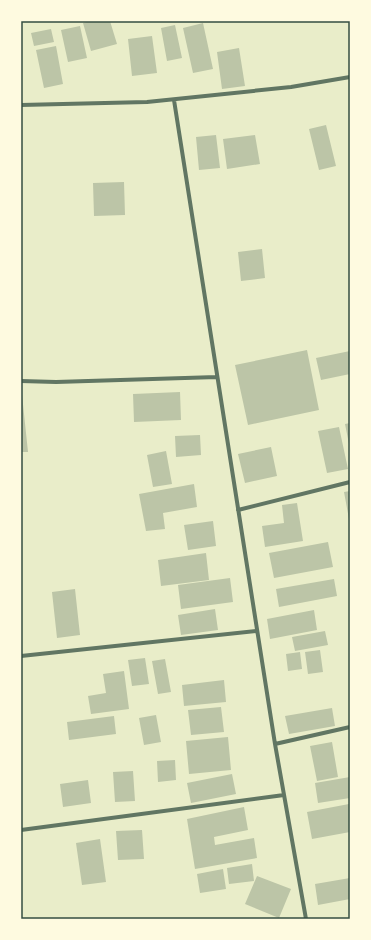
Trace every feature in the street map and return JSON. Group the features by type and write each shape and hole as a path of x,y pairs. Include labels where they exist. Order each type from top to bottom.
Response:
{"street":[{"path":"21,105 174,100 291,87 350,77"},
{"path":"174,100 275,744 306,919"},
{"path":"21,381 56,382 217,377"},
{"path":"238,510 350,482"},
{"path":"21,656 257,631"},
{"path":"275,744 350,727"},
{"path":"21,830 284,795"}],"building":[{"path":"90,21 110,21 117,44 91,51 83,23"},
{"path":"203,23 213,69 193,73 183,28"},
{"path":"175,25 182,58 167,61 161,28"},
{"path":"80,26 87,58 68,62 61,30"},
{"path":"51,29 54,42 34,46 31,33"},
{"path":"152,36 157,73 132,76 128,39"},
{"path":"56,46 63,84 44,88 36,50"},
{"path":"239,48 245,86 222,89 217,52"},
{"path":"326,125 336,166 319,170 309,129"},
{"path":"216,135 220,168 199,170 196,137"},
{"path":"255,135 260,164 227,169 223,139"},
{"path":"124,182 125,215 94,216 93,183"},
{"path":"262,249 265,278 241,281 238,252"},
{"path":"307,350 319,410 248,425 235,365"},
{"path":"350,351 350,374 321,380 316,358"},
{"path":"180,392 181,420 134,422 133,394"},
{"path":"22,395 28,452 21,452"},
{"path":"350,423 350,444 349,444 345,424"},
{"path":"339,427 348,469 327,473 318,431"},
{"path":"200,435 201,455 176,457 175,436"},
{"path":"271,447 277,476 245,483 238,454"},
{"path":"166,451 172,484 153,487 147,455"},
{"path":"194,484 197,507 163,513 165,529 146,531 139,494"},
{"path":"350,491 350,519 349,519 344,492"},
{"path":"297,503 303,541 265,547 262,526 284,523 282,505"},
{"path":"213,521 216,546 188,550 184,525"},
{"path":"328,542 333,567 274,578 269,553"},
{"path":"206,553 209,580 161,586 158,560"},
{"path":"230,578 233,602 181,609 178,585"},
{"path":"334,579 337,596 279,607 276,589"},
{"path":"75,589 80,635 57,638 52,592"},
{"path":"215,609 218,630 181,635 178,615"},
{"path":"314,610 317,630 270,639 267,619"},
{"path":"325,631 328,645 295,651 292,637"},
{"path":"320,650 323,672 308,674 305,652"},
{"path":"300,652 302,669 288,671 286,654"},
{"path":"145,658 149,684 132,686 128,660"},
{"path":"165,659 171,692 158,694 152,661"},
{"path":"124,671 129,709 91,714 88,696 106,693 103,674"},
{"path":"224,680 226,702 184,706 182,685"},
{"path":"221,707 224,732 191,735 188,710"},
{"path":"332,708 335,726 289,734 285,716"},
{"path":"156,715 161,742 144,745 139,718"},
{"path":"114,716 116,734 69,740 67,722"},
{"path":"228,737 231,770 189,774 186,741"},
{"path":"332,742 338,777 317,781 310,746"},
{"path":"175,760 176,780 158,782 157,761"},
{"path":"133,771 135,801 115,802 113,772"},
{"path":"232,774 236,794 191,803 187,783"},
{"path":"350,777 350,798 318,803 315,783"},
{"path":"88,780 91,803 63,807 60,784"},
{"path":"349,804 350,832 312,839 307,812"},
{"path":"244,807 248,830 214,837 215,845 254,838 257,858 195,869 187,819"},
{"path":"142,830 144,859 118,860 116,831"},
{"path":"100,839 106,882 82,885 76,843"},
{"path":"252,864 254,881 229,884 227,868"},
{"path":"223,869 226,889 200,893 197,874"},
{"path":"257,876 291,889 279,918 245,904"},
{"path":"350,878 350,899 318,905 315,884"}]}
